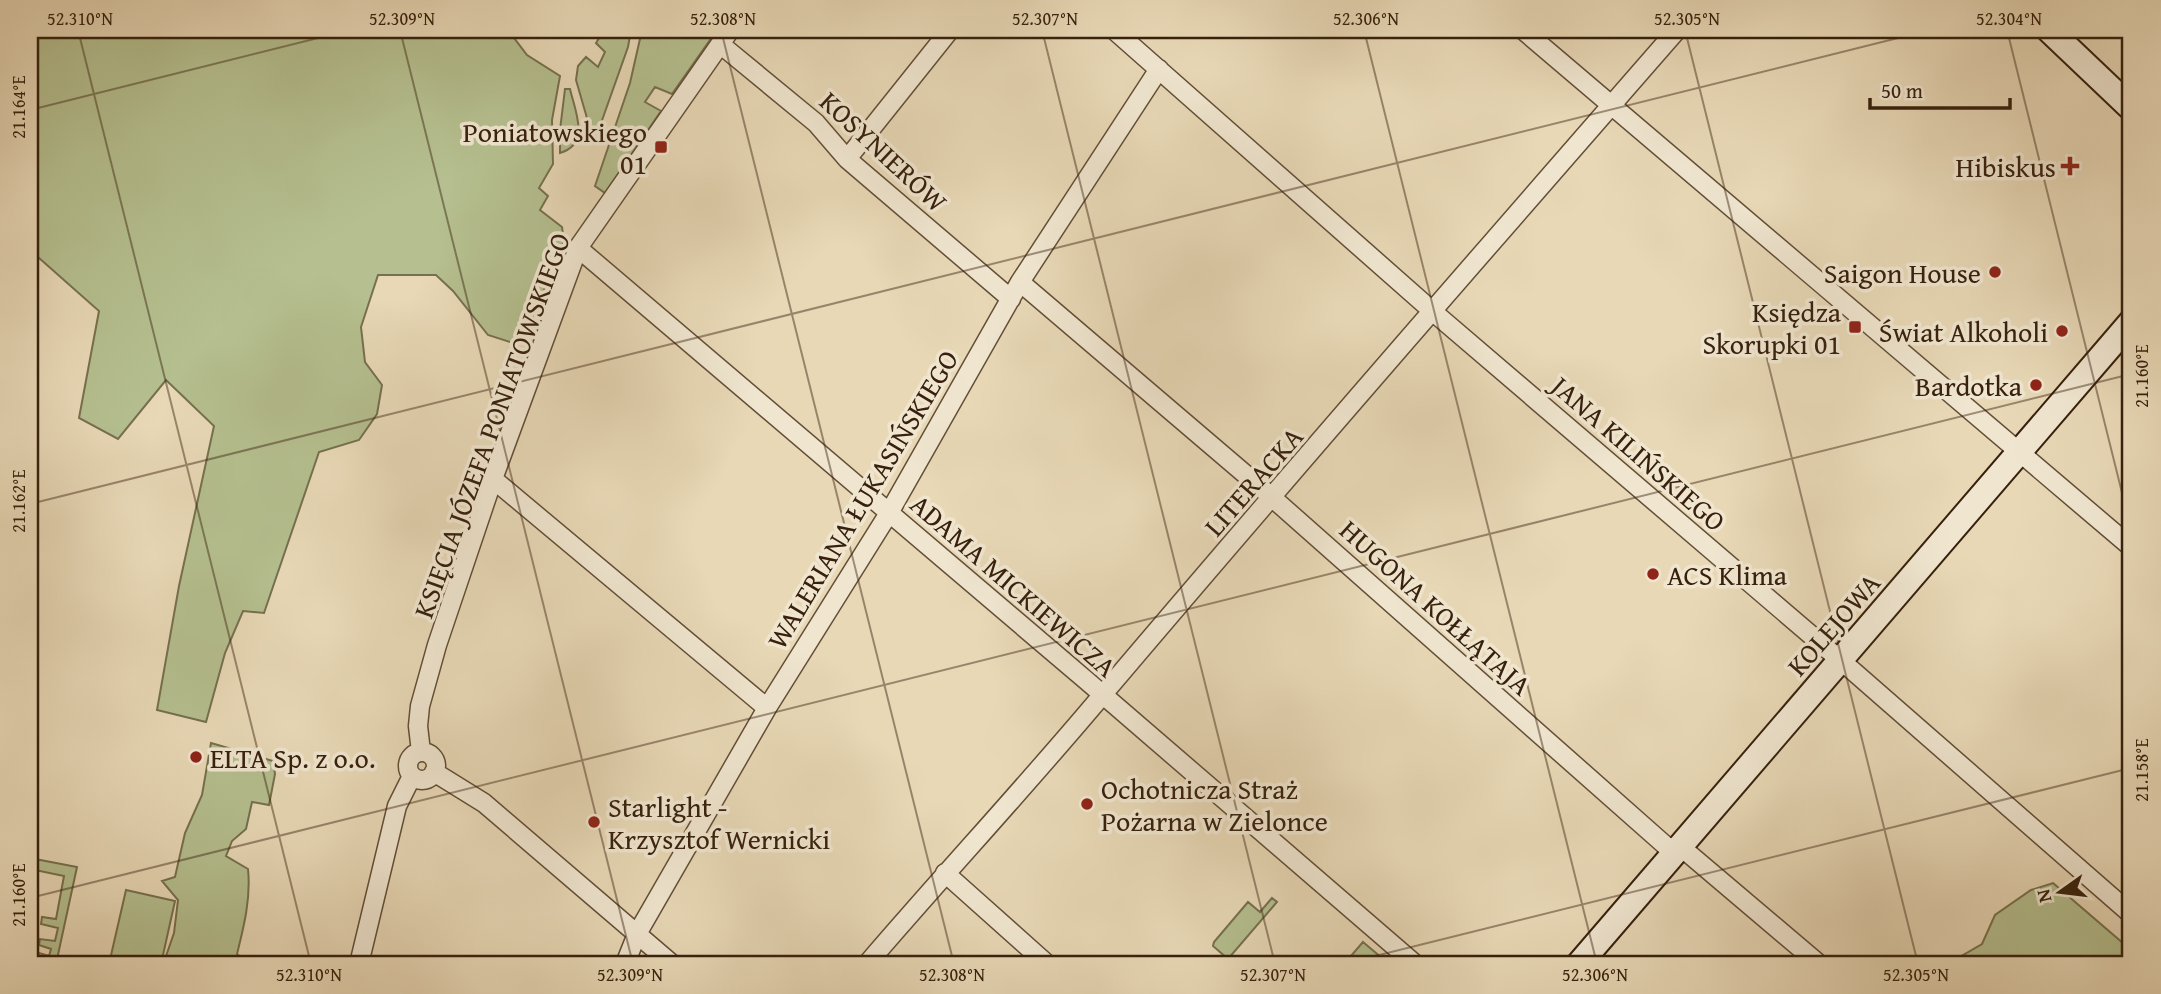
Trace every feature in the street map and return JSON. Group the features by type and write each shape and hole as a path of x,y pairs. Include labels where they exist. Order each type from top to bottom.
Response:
{"street":[{"path":"847,159 950,30"},
{"name":"JANA KILIŃSKIEGO","path":"1114,30 1432,311 1840,660 2131,914"},
{"path":"1523,30 2131,547"},
{"name":"LITERACKA","path":"867,964 944,873 1103,695 1676,30"},
{"path":"2049,30 2131,108"},
{"name":"KOSYNIERÓW","path":"725,37 816,123 847,159 1010,299"},
{"name":"KSIĘCIA JÓZEFA PONIATOWSKIEGO","path":"421,752 418,726 423,691 493,479 578,248 725,37"},
{"name":"WALERIANA ŁUKASIŃSKIEGO","path":"625,964 637,934 767,708 889,513 1020,282 1159,69"},
{"name":"ADAMA MICKIEWICZA","path":"578,248 1415,964"},
{"name":"HUGONA KOŁŁĄTAJA","path":"1020,282 1273,498 1666,846 1688,853 1819,964"},
{"name":"KOLEJOWA","path":"1579,964 2131,322"},
{"path":"493,479 767,708"},
{"path":"359,964 397,806 412,776 408,764 413,756 421,752 433,758 434,772 424,780 412,776"},
{"path":"434,772 484,803 672,964"},
{"path":"944,873 1047,964"}],"green space":[{"path":"30,30 508,30 527,55 560,76 552,120 553,164 539,188 548,196 540,210 562,227 564,241 527,332 513,343 488,335 453,291 436,275 378,275 361,327 365,362 382,385 377,414 359,440 319,452 264,613 243,611 225,653 206,722 157,710 179,586 214,426 166,380 118,439 79,418 99,311 30,250"},
{"path":"604,30 631,30 628,47 600,126 592,128 576,80 578,66 586,57 598,67 605,52 596,43"},
{"path":"642,30 717,30 672,94 655,87 645,102 661,111 605,193 595,186 630,83"},
{"path":"565,89 570,89 578,135 570,149 560,153 560,130"},
{"path":"211,743 273,761 275,774 269,805 252,802 246,829 232,841 226,856 248,869 248,901 237,954 249,964 167,964 166,956 174,933 178,900 162,881 175,877 185,833 202,795"},
{"path":"30,858 77,867 56,964 35,964 39,953 49,956 51,949 39,945 40,939 55,941 58,928 41,924 42,917 56,919 64,876 30,869"},
{"path":"2053,883 2131,950 2131,964 1955,964 1958,958 1982,944 1995,915 2031,890"},
{"path":"126,890 175,901 161,964 109,964"},
{"path":"1272,898 1277,902 1228,959 1213,946 1248,902 1260,912"},
{"path":"1363,942 1389,964 1344,964"}],"place":[{"name":"Poniatowskiego 01","path":"661,147"},
{"name":"Hibiskus","path":"2070,166"},
{"name":"Saigon House","path":"1995,272"},
{"name":"Księdza Skorupki 01","path":"1855,327"},
{"name":"Świat Alkoholi","path":"2062,331"},
{"name":"Bardotka","path":"2036,385"},
{"name":"ACS Klima","path":"1653,574"},
{"name":"ELTA Sp. z o.o.","path":"196,757"},
{"name":"Ochotnicza Straż Pożarna w Zielonce","path":"1087,804"},
{"name":"Starlight - Krzysztof Wernicki","path":"594,822"}]}
